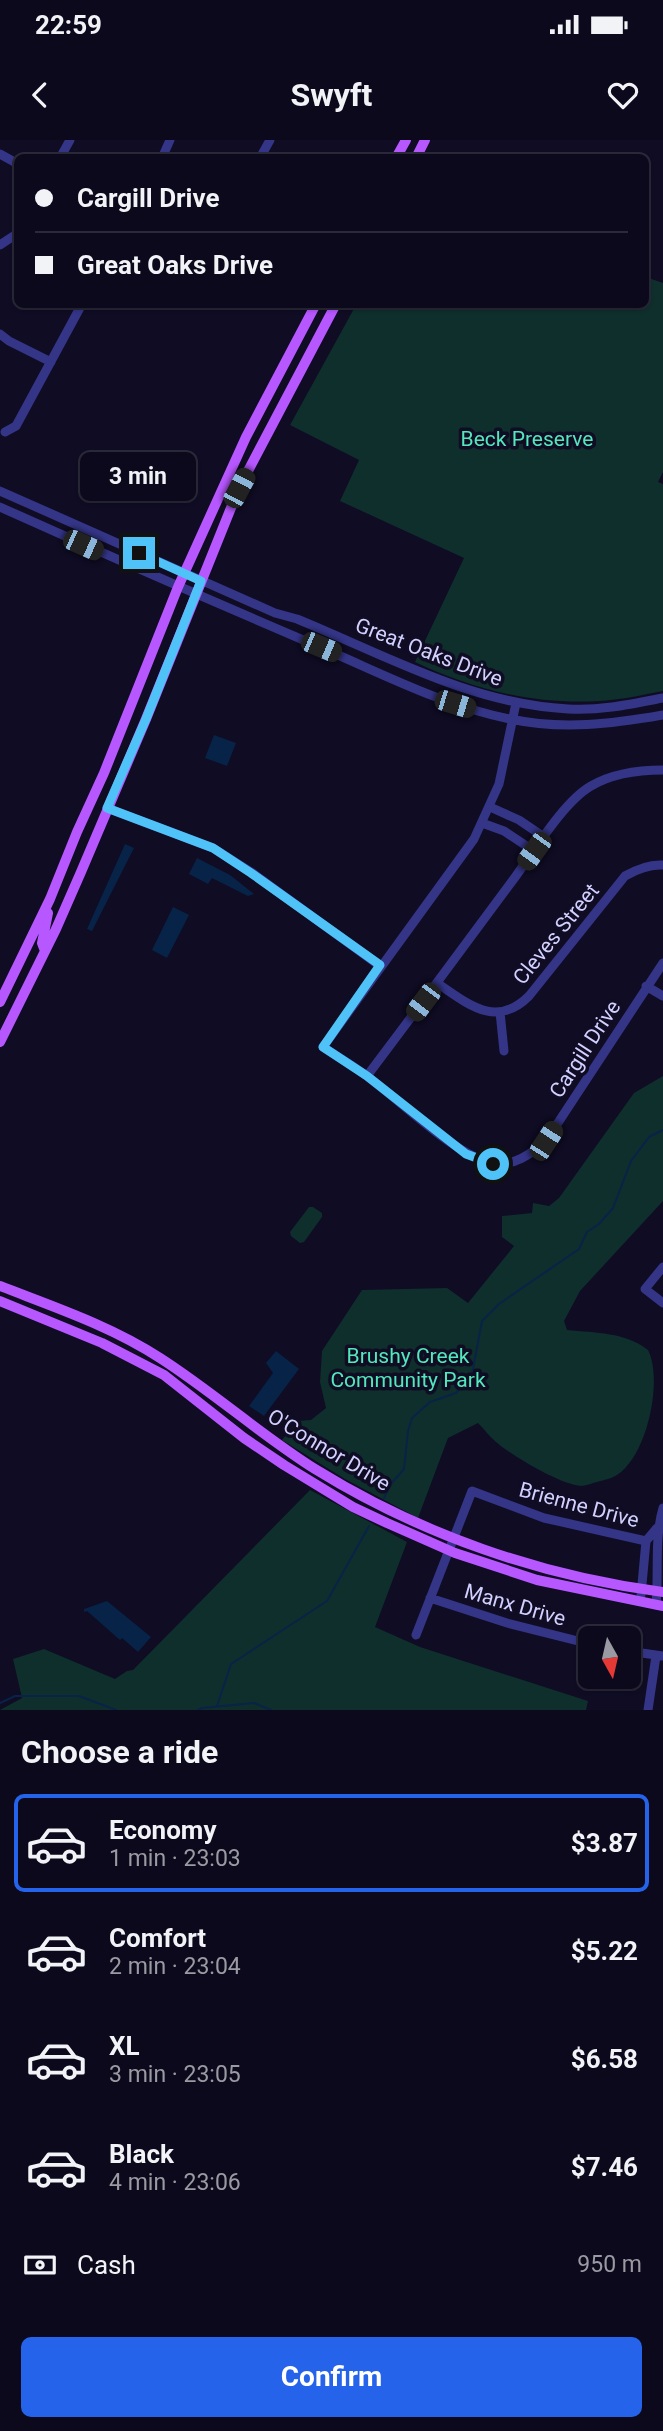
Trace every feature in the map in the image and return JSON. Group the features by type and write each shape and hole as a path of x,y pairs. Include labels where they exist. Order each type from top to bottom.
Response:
{"main road":[{"path":"0,1002 50,899 104,773 178,587 246,437 314,308"},
{"path":"270,428 277,402 328,308"},
{"path":"0,1042 81,873 239,488 334,308"},
{"path":"45,951 42,943 50,899"},
{"path":"24,950 33,961 30,980"},
{"name":"O'Connor Drive","path":"0,1286 123,1337 172,1366 272,1441 317,1470 398,1514 520,1562 592,1580 660,1591"},
{"path":"0,1298 32,1306 39,1301"},
{"name":"O'Connor Drive","path":"0,1298 102,1343 164,1375 244,1438 324,1490 363,1511 449,1550 537,1580 660,1606"},
{"path":"33,1314 46,1311 98,1332 123,1337"}],"street":[{"path":"5,432 16,426 80,308"},
{"path":"0,334 51,362"},
{"name":"Great Oaks Drive","path":"0,491 201,581 458,687 516,703 579,709 600,709 663,698"},
{"name":"Great Oaks Drive","path":"0,507 178,587 455,704 512,720 580,726 663,715"},
{"path":"83,545 88,531"},
{"path":"107,808 213,848 380,965 474,839 499,784 516,703"},
{"path":"367,1076 544,837 580,794 619,775 641,770 663,770"},
{"path":"490,807 519,820 544,837"},
{"path":"482,822 504,831 534,851"},
{"name":"Cleves Street","path":"500,1012 514,1008 530,996 625,876 637,869 663,864"},
{"name":"Cargill Drive","path":"380,965 323,1047 367,1076 466,1154 493,1164 510,1163 532,1153 546,1141 663,964"},
{"path":"437,983 477,1009 500,1012 503,1051"},
{"path":"646,986 663,996"},
{"path":"663,1267 646,1289 663,1303"},
{"name":"Brienne Drive","path":"454,1538 472,1491 544,1518 646,1541"},
{"path":"660,1606 657,1528 663,1508"},
{"path":"640,1603 646,1541 657,1528"},
{"path":"416,1635 454,1538"},
{"name":"Manx Drive","path":"430,1598 508,1623 578,1641"},
{"path":"641,1653 660,1656 648,1710"}],"green space":[{"name":"Beck Preserve","path":"649,278 663,283 663,472 658,482 663,484 663,691 575,702 527,698 459,680 415,662 464,558 340,501 359,460 290,425 354,308 649,308"},
{"name":"Brushy Creek Community Park","path":"663,1076 663,1201 580,1291 564,1321 567,1330 620,1337 648,1350 654,1379 650,1416 637,1451 628,1465 610,1478 583,1486 572,1484 513,1455 478,1423 448,1438 418,1518 345,1479 282,1440 297,1421 311,1420 326,1408 320,1382 322,1351 362,1290 447,1288 468,1303 514,1246 502,1237 502,1216 532,1213 533,1203 549,1206 559,1198 634,1093"},
{"path":"309,1207 322,1213 322,1217 304,1242 300,1243 290,1232"},
{"path":"310,1490 407,1542 375,1627 420,1647 588,1701 586,1710 0,1710 22,1698 13,1659 44,1649 115,1679 133,1670"}],"water":[{"path":"214,735 236,743 227,766 205,758"},
{"path":"125,844 134,848 92,931 87,929"},
{"path":"197,858 230,875 254,894 248,896 212,878 208,884 189,874"},
{"path":"173,907 189,915 167,958 152,950"},
{"path":"276,1351 299,1369 264,1416 249,1406 273,1373 266,1363"},
{"path":"107,1601 151,1637 138,1652 87,1611 84,1612 84,1609"}],"waterway":[{"path":"384,1498 390,1485 404,1469 412,1418 430,1402 456,1393 472,1374 482,1321 499,1304 579,1249 587,1232 599,1224 613,1208 631,1161 649,1137 663,1130"},
{"path":"217,1706 231,1664 327,1601 369,1526"},
{"path":"0,1703 15,1696 79,1696 116,1710"},
{"path":"198,1710 254,1703 271,1710"}],"route":[{"path":"139,553 201,581 107,808 213,848 314,916 380,965 323,1047 367,1076 466,1154 493,1164"}]}
